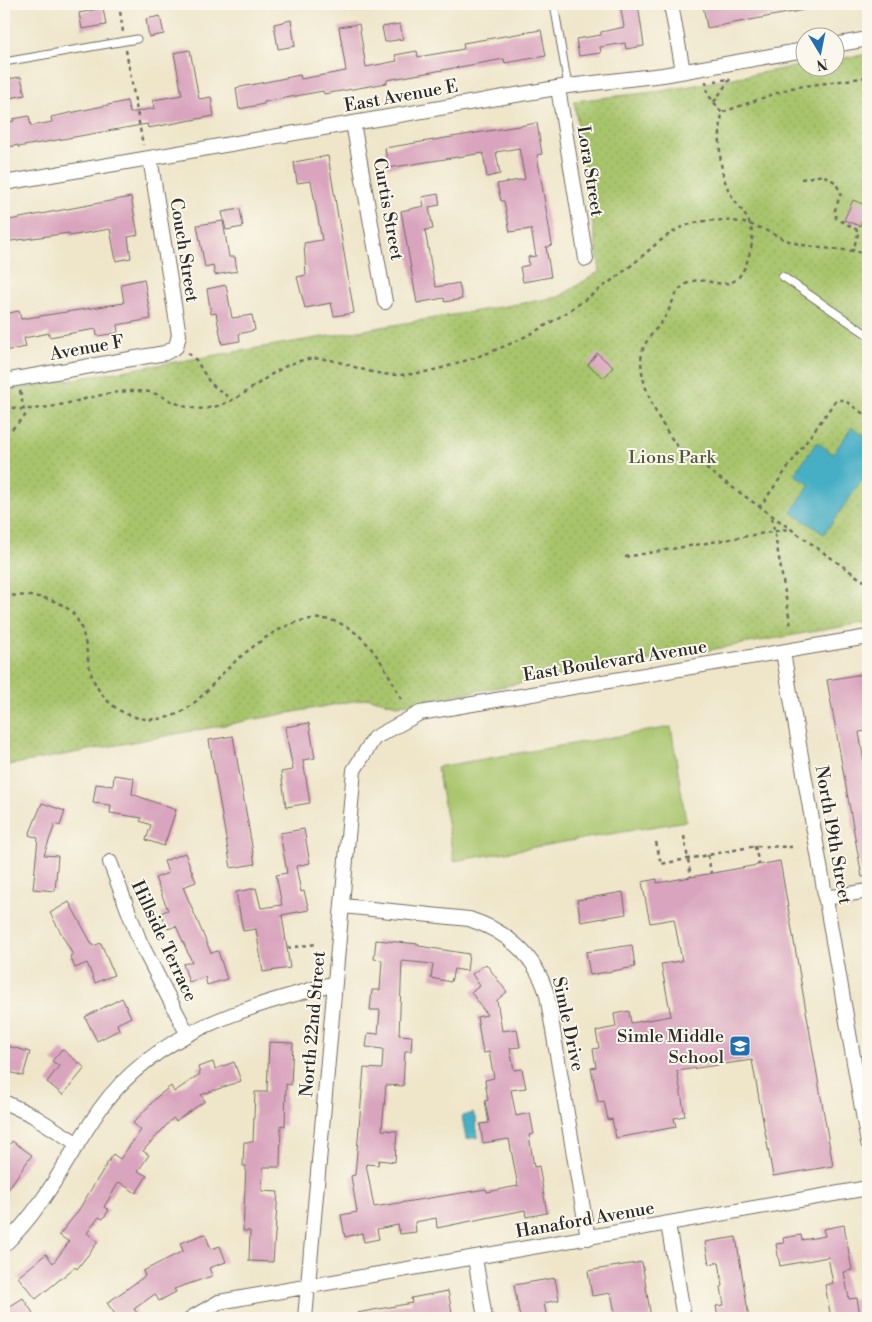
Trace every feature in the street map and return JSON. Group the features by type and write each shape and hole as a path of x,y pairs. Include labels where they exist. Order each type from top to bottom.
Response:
{"street":[{"path":"671,4 683,72"},
{"path":"844,43 868,39"},
{"name":"East Avenue E","path":"4,183 563,87 683,72 794,52"},
{"name":"Lora Street","path":"563,87 586,259"},
{"name":"Curtis Street","path":"353,123 385,302"},
{"name":"Couch Street","path":"147,159 179,335 176,348"},
{"name":"Avenue F","path":"4,381 165,353 176,348"},
{"name":"East Boulevard Avenue","path":"374,738 420,713 868,637"},
{"name":"North 19th Street","path":"783,652 868,1143"},
{"name":"North 22nd Street","path":"305,1318 354,770 374,738"},
{"name":"Hillside Terrace","path":"110,862 140,942 187,1033"},
{"path":"826,898 868,891"},
{"name":"Simle Drive","path":"343,906 469,919 490,927 508,937 532,963 546,995 588,1238"},
{"path":"4,1245 37,1208 100,1110 129,1075 153,1054 187,1033 228,1016 335,983"},
{"path":"4,1102 32,1115 78,1144"},
{"name":"Hanaford Avenue","path":"191,1318 219,1302 868,1188"},
{"path":"668,1224 684,1318"},
{"path":"475,1258 486,1318"}],"lane":[{"path":"554,4 563,87"},
{"path":"4,62 137,39"},
{"path":"782,276 868,335"}],"path":[{"path":"119,4 147,159"},
{"path":"722,112 791,88 868,77"},
{"path":"714,103 730,79 718,82 706,79 707,93 714,103 722,112 721,146 725,183 752,224 751,249 746,266 740,276 731,282 694,281 680,287 664,318 648,340 642,353 643,378 650,396 675,443 683,452 759,508 862,580 868,582"},
{"path":"801,179 822,176 838,185 841,192 835,210 836,218 838,221 859,231 853,250"},
{"path":"4,406 24,409 128,391 148,392 189,409 205,408 232,400 273,372 301,360 322,359 376,373 392,375 439,368 484,355 524,340 624,271 675,230 706,221 752,224 799,244 853,250 868,254"},
{"path":"176,348 193,357 210,383 232,400"},
{"path":"12,429 25,416 18,379"},
{"path":"759,508 836,400 844,400 868,417"},
{"path":"772,517 791,627"},
{"path":"624,557 788,528"},
{"path":"4,596 37,597 69,610 78,623 90,671 98,687 117,710 138,719 157,720 183,712 258,643 286,626 313,619 335,620 354,630 363,638 383,664 400,699"},
{"path":"684,836 691,877"},
{"path":"656,842 661,864 755,846 792,847"},
{"path":"755,846 759,865"},
{"path":"708,855 711,873"},
{"path":"287,948 316,944"}],"green space":[{"name":"Lions Park","path":"868,54 868,622 397,705 369,698 4,766 4,391 559,297 600,271 574,101 662,91 794,67 794,78 844,78 844,58"},
{"path":"671,727 686,821 454,861 437,767"}],"water":[{"path":"852,427 868,438 868,472 824,534 791,512 810,485 794,474 817,442 833,454"},
{"path":"473,1113 477,1122 475,1123 478,1137 466,1139 462,1116"}],"building":[{"path":"620,4 638,4 644,46 626,49 625,43 600,47 601,53 579,56 576,39 601,35 601,32 624,27"},
{"path":"804,4 804,10 707,28 703,5"},
{"path":"103,8 106,25 82,29 79,13"},
{"path":"160,16 164,34 149,37 146,19"},
{"path":"291,20 295,46 278,49 274,24"},
{"path":"359,24 366,67 397,61 395,55 417,51 418,57 464,49 463,43 541,30 546,56 505,63 504,59 387,80 387,83 324,94 323,91 264,102 264,104 239,109 236,88 300,75 301,79 346,71 339,27"},
{"path":"400,24 403,39 385,42 382,27"},
{"path":"190,50 199,99 211,97 214,116 148,128 147,124 4,148 4,123 14,121 13,119 29,116 31,126 52,122 51,117 127,101 130,113 155,108 153,100 182,95 174,53"},
{"path":"21,77 25,95 10,98 7,79"},
{"path":"537,123 542,154 537,155 552,245 546,247 551,277 523,282 520,267 529,265 528,257 536,256 531,229 510,232 504,201 501,201 497,184 525,179 519,148 496,152 500,174 487,177 483,153 388,168 385,148"},
{"path":"328,156 354,313 334,316 331,303 305,308 297,277 306,275 304,243 322,240 311,181 297,183 294,162"},
{"path":"438,194 440,205 429,207 433,229 425,230 433,276 436,287 459,283 462,299 445,302 444,298 417,303 401,211 424,206 422,197"},
{"path":"131,197 138,235 128,237 131,258 116,261 110,229 69,236 69,233 4,242 4,221"},
{"path":"853,200 868,206 860,226 844,220"},
{"path":"240,209 243,227 226,230 222,212"},
{"path":"223,221 229,257 235,257 237,271 215,275 213,265 205,267 197,225"},
{"path":"144,279 151,319 117,325 118,333 97,336 96,329 49,337 49,333 24,338 26,347 4,351 4,314 19,311 21,319 124,303 121,284"},
{"path":"226,285 232,318 252,315 255,330 239,334 240,341 222,344 216,313 211,314 207,289"},
{"path":"597,353 613,367 604,378 588,365"},
{"path":"868,673 867,731 859,732 868,786 868,876 862,877 827,680"},
{"path":"309,723 315,758 303,760 310,803 286,807 281,772 293,770 285,727"},
{"path":"233,736 255,864 231,868 209,740"},
{"path":"114,775 134,778 132,794 176,810 164,846 146,840 151,825 140,821 142,818 110,813 111,805 93,803 96,784 113,786"},
{"path":"42,803 65,811 60,826 55,824 44,855 58,856 55,891 33,889 38,838 29,835"},
{"path":"304,829 310,863 296,866 301,892 304,891 309,910 282,915 290,968 263,972 256,929 243,931 236,892 256,888 261,908 282,905 276,875 287,873 280,833"},
{"path":"185,853 196,882 183,887 211,953 218,951 227,979 207,985 205,977 189,982 183,964 192,962 176,926 168,929 161,913 168,910 155,878 168,873 164,861"},
{"path":"780,861 833,1166 773,1176 752,1060 677,1071 685,1116 674,1118 676,1127 616,1138 612,1119 608,1120 604,1101 598,1102 591,1068 596,1067 593,1049 599,1048 596,1031 616,1027 614,1014 629,1011 631,1023 671,1016 661,964 682,961 674,919 650,923 642,882 657,879 657,883"},
{"path":"623,892 626,914 581,922 577,900"},
{"path":"69,902 93,946 101,943 114,975 95,983 87,963 75,968 70,956 73,955 50,913"},
{"path":"376,940 419,944 419,946 469,954 467,971 454,969 451,982 431,978 433,964 402,961 399,1035 412,1036 411,1051 405,1051 403,1086 386,1085 382,1130 397,1131 395,1162 379,1160 378,1165 366,1164 374,1207 486,1189 487,1192 518,1186 509,1139 483,1143 480,1124 489,1123 485,1101 488,1100 485,1080 494,1078 489,1052 483,1053 477,1017 487,1015 471,992 480,986 472,974 486,964 507,992 497,1000 502,1031 517,1029 520,1047 510,1048 514,1070 522,1069 526,1088 511,1090 516,1116 530,1113 534,1134 529,1135 534,1167 539,1166 547,1213 526,1217 525,1210 437,1228 436,1218 415,1222 416,1232 400,1234 398,1225 377,1229 379,1239 364,1242 362,1233 345,1237 341,1215 357,1212 351,1176 355,1175 364,1068 382,1069 383,1049 366,1047 368,1033 378,1034 380,1010 370,1010 372,990 380,990 382,960 374,959"},
{"path":"632,945 635,967 590,975 586,952"},
{"path":"122,998 131,1017 117,1024 119,1030 97,1041 85,1017"},
{"path":"269,1042 293,1043 291,1085 286,1084 285,1126 281,1125 280,1167 263,1167 262,1191 278,1192 273,1262 249,1261 250,1231 243,1231 246,1166 243,1166 244,1142 253,1142 255,1092 267,1092"},
{"path":"4,1045 30,1052 23,1076 6,1071 7,1064 4,1063"},
{"path":"62,1049 85,1068 63,1095 47,1082 59,1066 52,1061"},
{"path":"213,1062 215,1069 234,1062 241,1081 201,1095 205,1101 176,1121 173,1118 143,1151 149,1155 138,1171 147,1176 136,1193 119,1182 104,1207 109,1210 103,1219 99,1217 87,1233 98,1242 77,1269 75,1267 36,1299 18,1277 46,1254 53,1263 69,1242 59,1235 76,1214 113,1154 120,1159 141,1130 133,1123 158,1096 171,1086 174,1092 200,1074 198,1067"},
{"path":"12,1141 32,1155 4,1195 4,1153"},
{"path":"844,1225 852,1270 844,1272 849,1299 857,1298 860,1315 831,1318 825,1285 833,1283 828,1257 780,1266 776,1244 784,1243 783,1238 801,1235 802,1240 825,1236 823,1229"},
{"path":"205,1234 211,1249 220,1246 226,1262 209,1268 212,1276 174,1289 176,1292 159,1301 155,1294 134,1309 141,1318 118,1318 107,1303 145,1276 143,1271 183,1251 180,1243"},
{"path":"736,1237 749,1318 718,1318 716,1306 724,1305 719,1262 709,1264 705,1242"},
{"path":"642,1262 651,1318 616,1318 611,1293 592,1296 588,1271"},
{"path":"555,1278 559,1300 544,1303 547,1318 520,1318 514,1285"},
{"path":"448,1291 453,1318 358,1318 357,1313 412,1303 411,1298"},
{"path":"23,1298 33,1313 26,1318 4,1318 4,1310"}],"place":[{"name":"Simle Middle School","path":"740,1046"}]}
